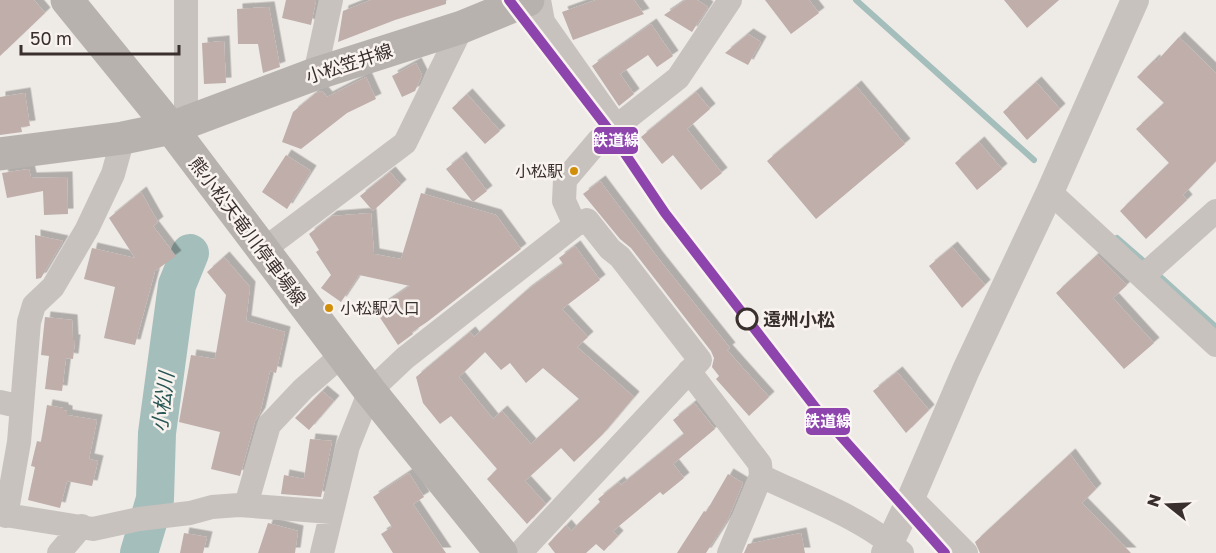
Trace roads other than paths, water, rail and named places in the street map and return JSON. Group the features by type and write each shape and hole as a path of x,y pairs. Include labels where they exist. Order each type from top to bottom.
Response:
{"main road":[{"name":"熊小松天竜川停車場線","path":"67,0 178,124 263,250 342,355 501,553"},
{"name":"小松笠井線","path":"178,124 315,74 462,27 528,0"},
{"path":"0,154 123,138 178,124"}],"street":[{"path":"178,124 186,0"},
{"path":"315,74 331,0"},
{"path":"539,0 543,22 616,126"},
{"path":"575,225 564,201 566,180 598,141 678,78 730,0"},
{"path":"761,476 852,519 893,549 911,498 966,370 1050,192 1135,0"},
{"path":"263,250 405,142 462,27"},
{"path":"123,138 113,174 87,229 53,287 34,305 11,405 19,442 5,520 82,526 93,529 139,519 165,518 212,507 246,505 331,512"},
{"path":"1050,192 1216,345"},
{"path":"1143,276 1216,211"},
{"path":"322,553 348,446 370,391 405,358 575,225 587,220 610,249 620,257 700,360 520,553"},
{"path":"246,505 269,424 303,389 342,355"},
{"path":"689,371 760,464 761,476 729,553"},
{"path":"911,498 966,553"},
{"path":"59,553 82,526"}],"waterway":[{"path":"856,0 1034,160"},
{"path":"1117,238 1148,265"},
{"name":"小松川","path":"139,553 155,499 157,433 177,285 190,253"},
{"path":"1155,272 1216,327"}],"place":[{"name":"小松駅","path":"574,171"},
{"name":"小松駅入口","path":"329,308"},
{"name":"遠州小松","path":"747,319"}]}
